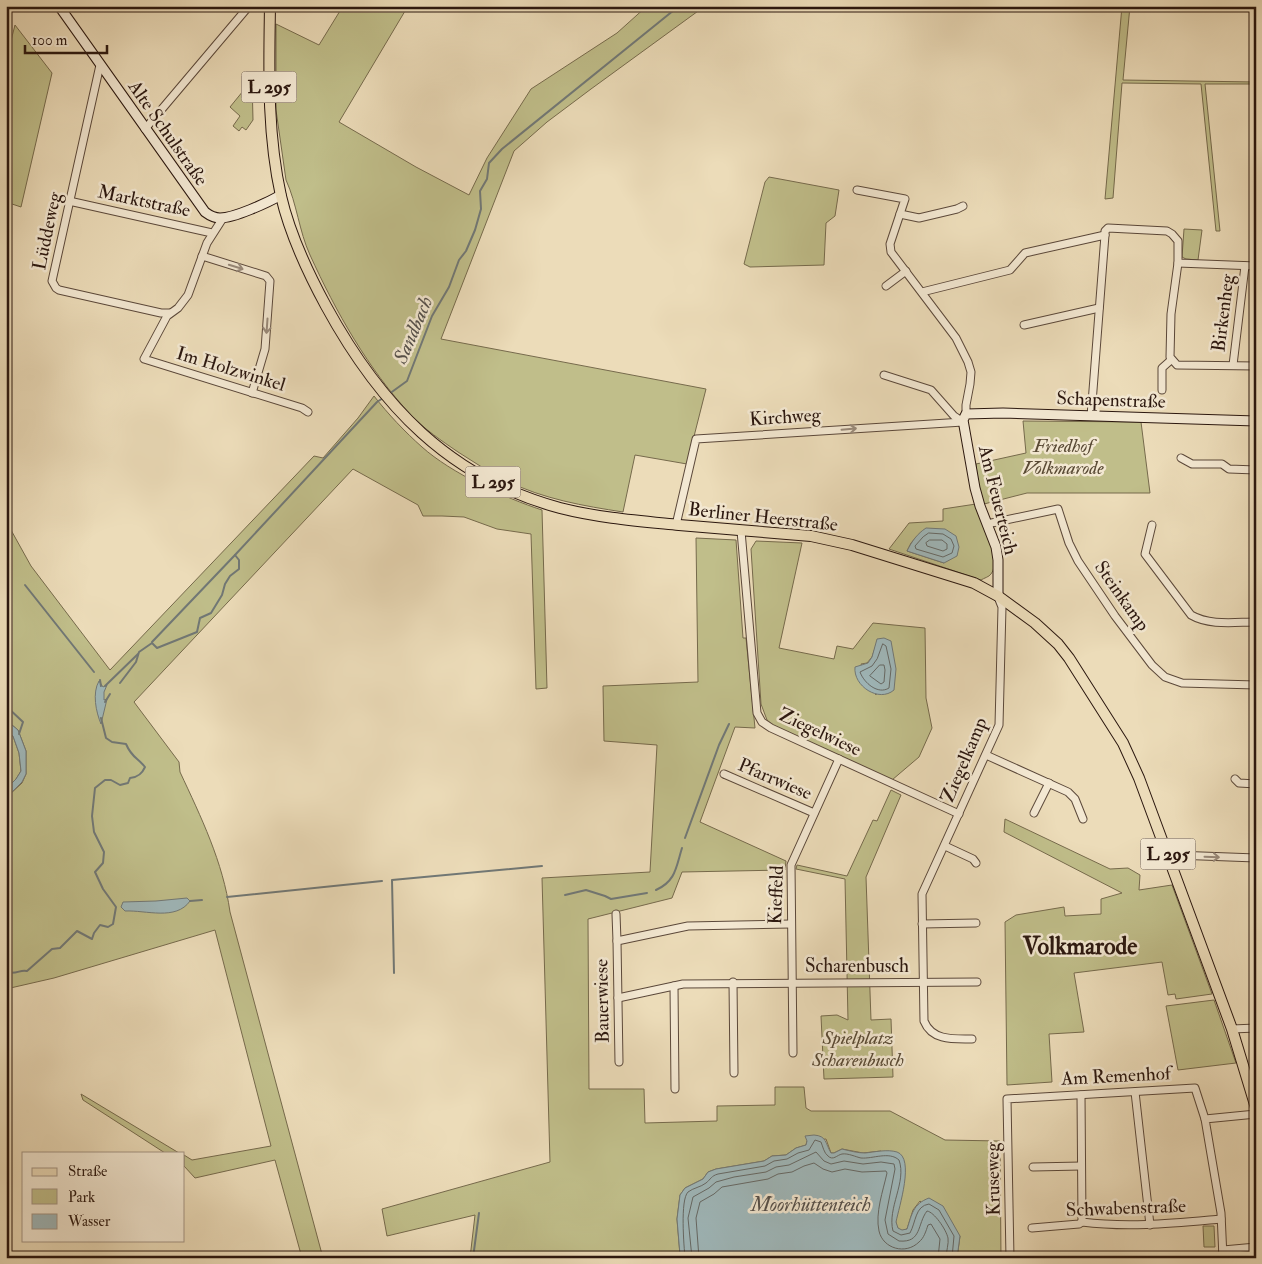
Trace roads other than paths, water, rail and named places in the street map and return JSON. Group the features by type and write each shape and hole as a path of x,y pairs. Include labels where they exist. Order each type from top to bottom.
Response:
{"main road":[{"name":"Berliner Heerstraße","path":"270,6 270,113 281,195 295,241 338,330 390,402 416,429 444,452 476,473 504,488 562,508 619,520 811,536 841,542 964,579 998,596 1035,623 1058,644 1096,699 1132,762 1232,1029 1256,1108"}],"street":[{"name":"Alte Schulstraße","path":"59,6 202,209 212,216 223,218"},
{"path":"146,129 249,6"},
{"name":"Lüddeweg","path":"100,66 52,282 56,288 153,311 170,313"},
{"path":"857,190 905,199 890,248 894,257 956,338 968,362 971,372 965,418 954,416 931,390 884,375"},
{"path":"170,313 178,308 188,295 212,233 223,218 268,202 281,195"},
{"name":"Marktstraße","path":"69,201 212,233"},
{"path":"900,214 919,218 963,206"},
{"path":"922,292 1010,270 1025,253 1105,233 1112,227 1172,234 1178,241 1178,262 1172,314 1170,357 1172,360 1162,368 1162,390"},
{"path":"1091,416 1105,233"},
{"path":"202,256 266,276 270,281 265,348 252,393"},
{"name":"Birkenheg","path":"1178,262 1256,266"},
{"name":"Birkenheg","path":"1233,365 1245,266"},
{"path":"886,286 906,271"},
{"path":"1024,325 1099,308"},
{"name":"Im Holzwinkel","path":"170,313 144,359 302,408 308,412"},
{"name":"Birkenheg","path":"1172,360 1177,365 1256,366"},
{"name":"Schapenstraße","path":"965,418 1003,413 1256,420"},
{"name":"Kirchweg","path":"676,525 696,439 965,418"},
{"name":"Am Feuerteich","path":"965,418 974,488 998,556 998,596"},
{"path":"1181,458 1192,464 1222,464 1229,469 1256,470"},
{"name":"Steinkamp","path":"987,524 1058,509 1069,543 1078,561 1114,616 1160,673 1173,681 1182,683 1256,685"},
{"path":"1152,525 1145,554 1191,615 1211,622 1256,622"},
{"name":"Ziegelwiese","path":"741,531 759,719 764,725 959,814"},
{"name":"Ziegelkamp","path":"972,1039 943,1038 931,1032 927,1027 923,1013 922,894 1001,719 1002,607 998,596"},
{"path":"986,755 1068,792 1074,797 1083,819"},
{"name":"Kieffeld","path":"792,982 791,865 839,759"},
{"name":"Pfarrwiese","path":"724,774 814,813"},
{"path":"1235,779 1239,783 1256,784"},
{"path":"1034,813 1049,783"},
{"path":"945,846 973,859 976,863"},
{"path":"1169,857 1174,855 1256,858"},
{"name":"Bauerwiese","path":"616,914 619,1062"},
{"path":"922,924 976,923"},
{"name":"Bauerwiese","path":"617,941 688,926 791,924"},
{"path":"733,982 734,1073"},
{"name":"Scharenbusch","path":"618,998 683,984 733,982 922,982"},
{"name":"Scharenbusch","path":"792,982 793,1054"},
{"path":"922,982 977,982"},
{"path":"674,986 675,1089"},
{"path":"1232,1029 1256,1028"},
{"name":"Am Remenhof","path":"1007,1099 1195,1088 1204,1119"},
{"path":"1135,1092 1150,1225"},
{"path":"1081,1095 1082,1222"},
{"name":"Kruseweg","path":"1007,1099 1010,1258"},
{"path":"1256,1114 1204,1119 1221,1220 1223,1254 1256,1247"},
{"path":"1033,1167 1081,1166"},
{"name":"Schwabenstraße","path":"1032,1228 1080,1224 1082,1222 1109,1225 1150,1225 1221,1220"}],"water":[{"path":"926,528 945,529 956,536 959,547 957,556 944,563 907,551 915,538"},
{"path":"884,638 891,641 896,669 894,690 888,694 881,695 863,686 855,674 855,667 868,663 872,657 877,639"},
{"path":"99,681 103,687 107,685 104,692 104,700 107,699 101,724 96,702 96,691"},
{"path":"6,720 18,730 26,751 26,774 22,782 6,798 6,789 21,771 19,753 13,736 6,731"},
{"path":"187,898 190,901 184,907 169,913 125,911 121,907 123,902"},
{"name":"Moorhüttenteich","path":"814,1135 824,1138 831,1153 842,1149 862,1153 889,1151 897,1152 902,1156 905,1163 905,1173 896,1222 898,1228 902,1230 907,1229 916,1206 929,1198 943,1206 960,1236 957,1258 681,1258 677,1219 680,1195 685,1188 703,1179 708,1172 716,1169 764,1161 772,1156 786,1155 796,1148 806,1145 805,1136"}],"waterway":[{"name":"Sandbach","path":"389,394 407,381 432,316 449,287 459,260 466,251 481,209 480,191 487,179 489,163 502,149 679,6"},
{"name":"Sandbach","path":"120,683 136,662 139,652 152,643 157,648 197,632 200,618 211,613 222,595 225,584 230,576 239,569 239,560 235,555 377,402 383,398"},
{"path":"152,642 235,555"},
{"path":"25,585 94,672"},
{"path":"105,686 138,654"},
{"path":"100,680 101,686"},
{"name":"Sandbach","path":"105,702 110,694"},
{"path":"6,706 23,722 19,734"},
{"name":"Sandbach","path":"6,972 27,971 52,949 60,948 77,931 92,939 100,925 108,927 113,924 116,907 103,889 95,872 103,863 104,852 94,832 92,816 95,788 105,780 111,780 120,785 128,783 130,778 139,775 145,767 128,749 126,744 112,742 106,738 101,718"},
{"path":"685,838 719,745 729,724"},
{"path":"656,890 671,878 682,848"},
{"path":"394,973 392,880 542,866"},
{"path":"227,897 382,881"},
{"path":"565,895 586,890 611,899 647,893"},
{"path":"190,901 202,900"},
{"path":"473,1258 479,1213"}],"district":[{"name":"Volkmarode","path":"1080,946"}],"park label":[{"name":"Friedhof Volkmarode","path":"1063,457"},
{"name":"Spielplatz Scharenbusch","path":"858,1049"}]}
